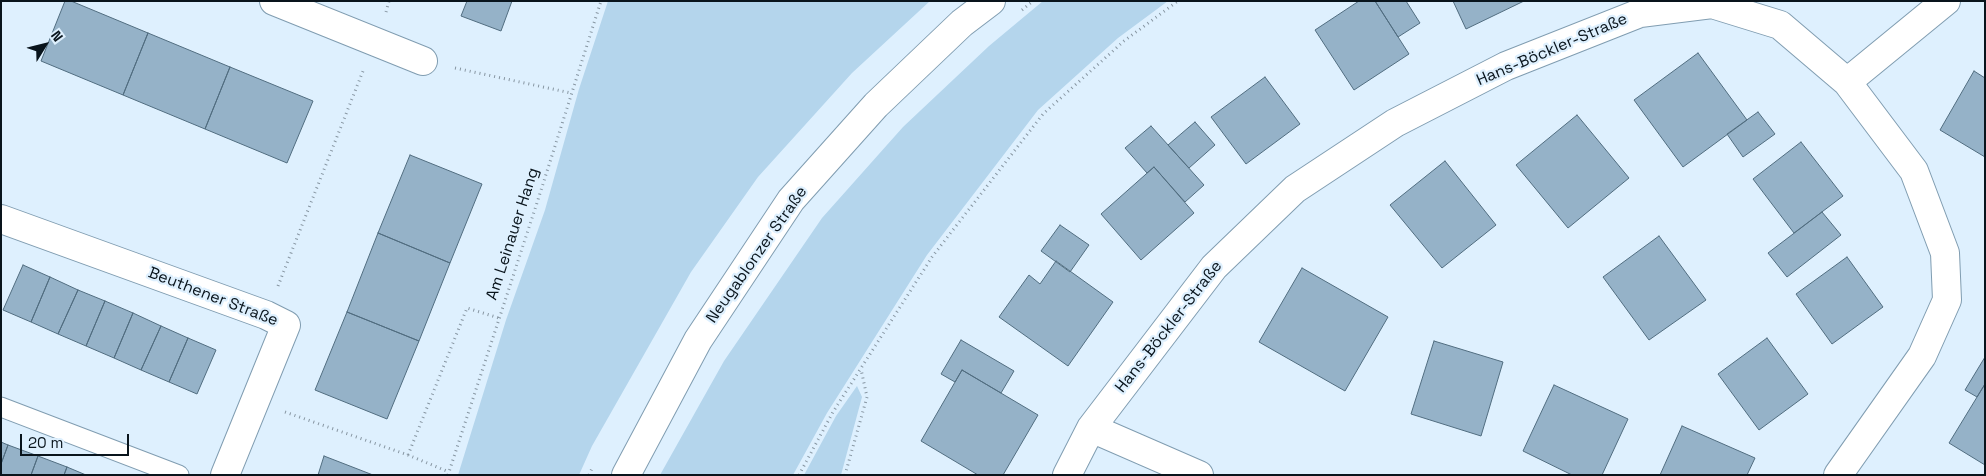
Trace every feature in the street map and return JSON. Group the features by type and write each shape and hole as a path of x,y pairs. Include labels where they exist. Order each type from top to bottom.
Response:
{"street":[{"path":"274,1 375,40 423,61"},
{"name":"Neugablonzer Straße","path":"626,475 698,340 791,200 876,105 962,24 991,1"},
{"path":"1848,82 1946,1"},
{"name":"Hans-Böckler-Straße","path":"1067,475 1091,428 1214,267 1295,189 1395,124 1506,66 1640,13 1712,4 1780,25 1848,82 1914,170 1945,253 1947,300 1922,356 1838,475"},
{"name":"Beuthener Straße","path":"8,222 266,314 286,325 225,475"},
{"path":"1091,428 1199,475"}],"lane":[{"path":"1,407 179,475"}],"path":[{"path":"266,314 389,1"},
{"name":"Am Leinauer Hang","path":"448,473 601,1"},
{"path":"1018,13 1032,1"},
{"path":"799,475 833,412 932,257 1043,114 1124,41 1178,1"},
{"path":"423,61 571,93"},
{"path":"408,455 467,308 499,318"},
{"path":"845,475 867,397 861,369"},
{"path":"255,402 408,455 448,473"}],"shaded area":[{"path":"608,1 930,1 852,73 758,177 691,272 592,446 579,475 458,475 506,320 545,210 579,89"},
{"path":"1043,1 1168,1 1118,38 1038,110 927,255 827,413 793,475 660,475 724,361 822,218 903,127 989,46"},
{"path":"857,386 862,397 841,475 804,475 836,416"}],"building":[{"path":"65,1 71,1 148,33 123,95 41,61"},
{"path":"467,1 512,1 501,31 461,16"},
{"path":"1359,1 1375,1 1409,54 1354,90 1315,30"},
{"path":"1375,1 1406,1 1420,23 1398,37"},
{"path":"1453,1 1524,1 1466,29"},
{"path":"148,33 230,67 205,129 123,95"},
{"path":"1698,53 1747,120 1683,167 1634,100"},
{"path":"230,67 313,101 287,163 205,129"},
{"path":"1974,71 1985,78 1985,157 1940,130"},
{"path":"1265,77 1300,124 1246,164 1211,117"},
{"path":"1758,112 1775,134 1743,157 1727,134"},
{"path":"1577,115 1629,178 1568,228 1516,165"},
{"path":"1195,122 1215,145 1189,168 1168,145"},
{"path":"1151,126 1204,185 1185,202 1154,167 1147,173 1125,148"},
{"path":"1801,142 1843,196 1794,233 1753,179"},
{"path":"410,155 482,184 450,263 378,233"},
{"path":"1445,161 1496,225 1442,268 1390,205"},
{"path":"1154,167 1194,213 1141,260 1101,214"},
{"path":"1822,212 1841,235 1787,277 1768,253"},
{"path":"1060,225 1089,245 1070,272 1041,251"},
{"path":"378,233 450,263 419,341 347,312"},
{"path":"1659,236 1706,300 1649,340 1603,277"},
{"path":"1847,257 1883,307 1832,344 1796,294"},
{"path":"1056,261 1113,302 1068,366 999,317 1029,275 1040,284"},
{"path":"23,265 50,277 31,322 3,310"},
{"path":"1302,268 1388,317 1345,391 1259,342"},
{"path":"50,277 78,290 58,334 31,322"},
{"path":"78,290 105,301 86,346 58,334"},
{"path":"105,301 133,313 114,358 86,346"},
{"path":"347,312 419,341 387,419 315,390"},
{"path":"133,313 161,326 141,370 114,358"},
{"path":"161,326 188,338 169,382 141,370"},
{"path":"188,338 216,350 197,394 169,382"},
{"path":"1767,338 1808,394 1759,430 1718,374"},
{"path":"961,340 1014,371 1001,393 962,370 955,382 941,374"},
{"path":"1434,341 1503,362 1481,436 1411,414"},
{"path":"1985,357 1985,384 1977,397 1965,390"},
{"path":"962,370 1038,415 1003,475 978,475 921,441"},
{"path":"1985,384 1985,465 1949,443"},
{"path":"1554,385 1628,419 1602,475 1572,475 1523,451"},
{"path":"1682,426 1755,458 1747,475 1660,475"},
{"path":"1,442 8,445 1,464"},
{"path":"8,445 38,456 31,475 1,475 1,464"},
{"path":"38,456 67,467 64,475 31,475"},
{"path":"324,456 373,475 318,475"},
{"path":"67,467 86,475 64,475"}]}
